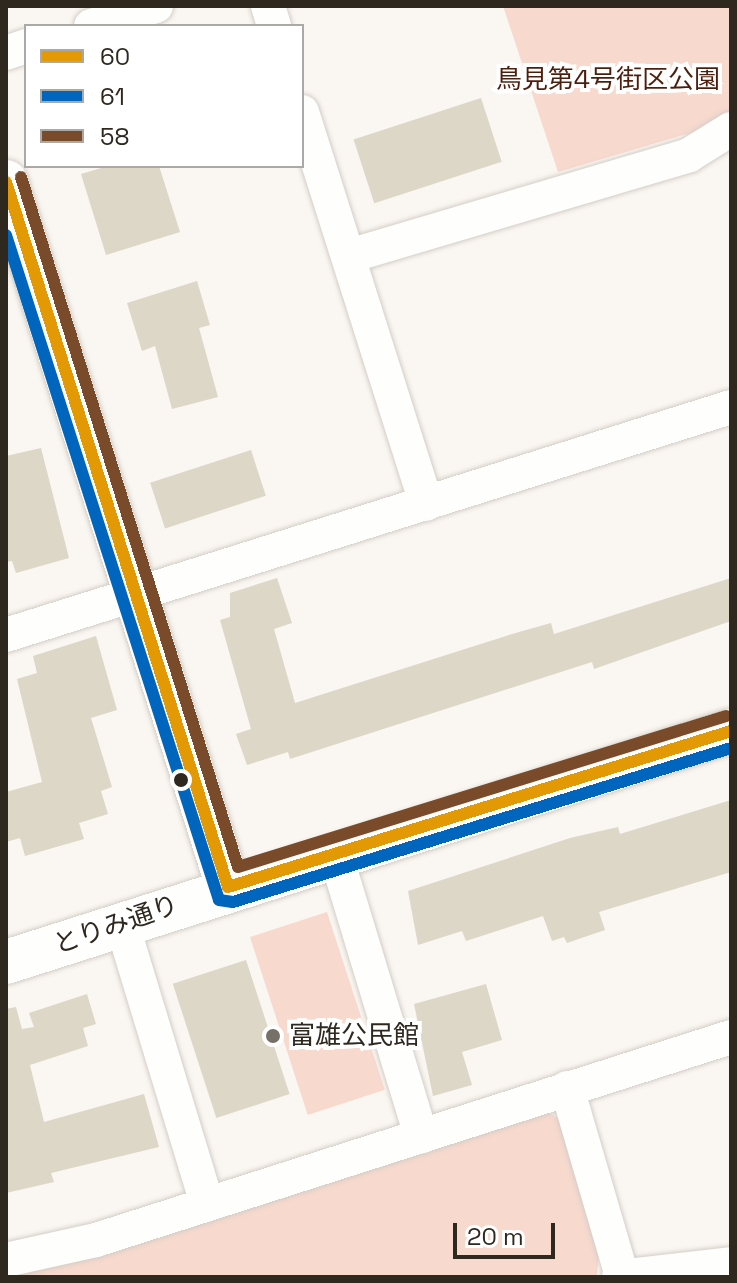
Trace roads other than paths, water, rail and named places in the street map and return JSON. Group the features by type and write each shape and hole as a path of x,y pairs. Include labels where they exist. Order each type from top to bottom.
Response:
{"street":[{"path":"98,24 156,6"},
{"path":"304,118 426,504"},
{"path":"349,256 689,155 731,129"},
{"path":"6,182 228,887"},
{"path":"6,635 136,597 731,407"},
{"name":"とりみ通り","path":"6,962 228,887 731,731"},
{"path":"336,856 421,1136"},
{"path":"122,924 207,1203"},
{"path":"6,1260 96,1240 731,1037"},
{"path":"567,1088 620,1275 731,1264"}],"place":[{"name":"富雄公民館","path":"273,1036"}],"park label":[{"name":"鳥見第4号街区公園","path":"608,80"}]}
